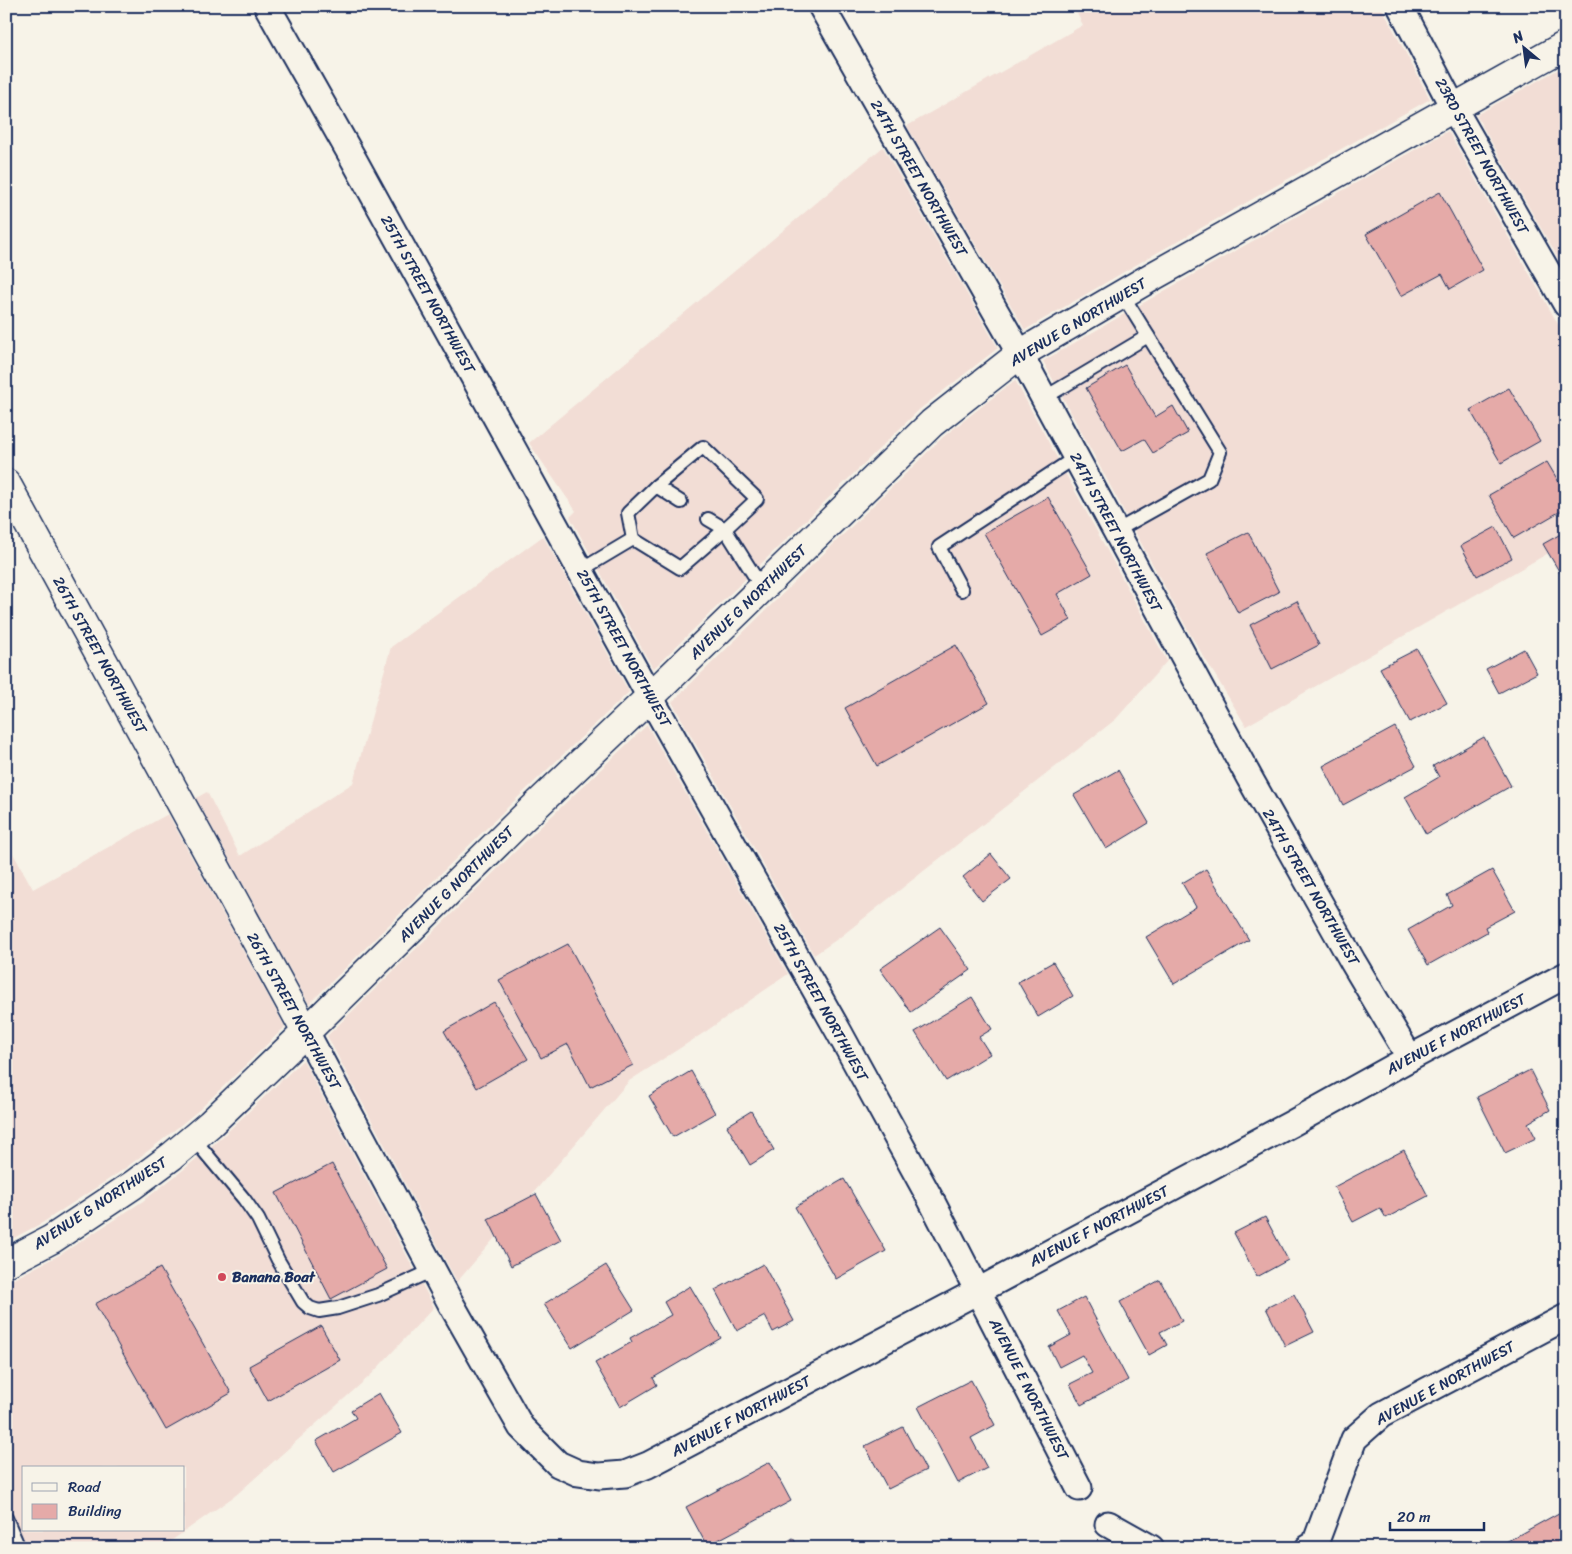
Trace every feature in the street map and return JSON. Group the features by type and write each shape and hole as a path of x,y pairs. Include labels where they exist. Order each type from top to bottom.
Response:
{"main road":[{"name":"AVENUE G NORTHWEST","path":"6,1263 52,1239 133,1185 210,1124 932,423 1020,354 1122,294 1566,45"},
{"name":"26TH STREET NORTHWEST","path":"6,483 306,1032"}],"street":[{"name":"25TH STREET NORTHWEST","path":"267,6 650,697 848,1048 978,1291"},
{"name":"24TH STREET NORTHWEST","path":"821,6 1020,354 1249,777 1353,962 1410,1058"},
{"name":"23RD STREET NORTHWEST","path":"1400,6 1453,107 1566,304"},
{"name":"AVENUE F NORTHWEST","path":"630,1472 648,1465 978,1291 1566,975"},
{"name":"26TH STREET NORTHWEST","path":"306,1032 432,1270 520,1428 558,1464 578,1473 599,1476 630,1472"},
{"name":"AVENUE E NORTHWEST","path":"978,1291 1079,1488"},
{"name":"AVENUE E NORTHWEST","path":"1308,1548 1315,1544 1354,1439 1382,1415 1566,1317"},
{"path":"1108,1524 1151,1548"}],"lane":[{"path":"1116,531 1209,479 1220,452 1122,294"},
{"path":"1044,398 1148,336"},
{"path":"704,447 757,499 680,568 633,539 628,513 656,486 704,447"},
{"path":"962,590 940,547 1076,458"},
{"path":"656,486 681,502"},
{"path":"708,519 724,529 762,588"},
{"path":"581,570 633,539"},
{"path":"193,1138 244,1199 258,1220 278,1260 303,1302 310,1308 318,1311 338,1308 378,1295 432,1270"},
{"path":"6,1518 19,1548"}],"shaded area":[{"path":"1073,6 1381,6 1430,99 1146,259 1025,330 907,126 1083,25"},
{"path":"1566,65 1566,272 1476,115"},
{"path":"1448,131 1566,338 1566,543 1246,726 1190,634 1043,361"},
{"path":"883,147 998,348 920,409 653,669 570,517 576,511 529,443"},
{"path":"1015,380 1167,661 1116,719 839,938 814,955 672,702 943,437"},
{"path":"543,536 629,692 510,805 309,1004 196,798 207,792 240,856 353,783 391,647"},
{"path":"647,725 788,974 705,1032 629,1081 457,1282 327,1036"},
{"path":"168,814 285,1027 199,1110 161,1141 123,1170 42,1223 6,1242 6,841 33,889"},
{"path":"303,1060 434,1307 371,1375 236,1495 185,1531 185,1466 22,1466 22,1532 184,1532 161,1548 6,1548 6,1283 61,1254 143,1201 222,1137"}],"building":[{"path":"1440,192 1483,270 1450,289 1442,274 1401,296 1366,234"},
{"path":"1125,365 1155,417 1173,406 1188,433 1153,453 1144,439 1122,451 1086,388"},
{"path":"1509,388 1540,441 1501,463 1470,410"},
{"path":"1547,462 1566,494 1566,508 1514,538 1489,495"},
{"path":"1048,497 1092,574 1057,594 1071,620 1042,636 984,533"},
{"path":"1496,527 1512,558 1477,576 1461,546"},
{"path":"1566,531 1566,583 1543,544"},
{"path":"1248,532 1279,592 1238,613 1207,553"},
{"path":"1297,601 1319,645 1272,669 1250,625"},
{"path":"956,645 989,703 877,766 845,708"},
{"path":"1417,649 1447,703 1410,722 1380,668"},
{"path":"1524,649 1537,673 1499,693 1486,669"},
{"path":"1395,727 1416,766 1343,805 1323,766"},
{"path":"1484,737 1511,786 1426,834 1405,797 1439,777 1433,766"},
{"path":"1118,770 1149,823 1106,849 1074,795"},
{"path":"991,854 1011,879 982,901 963,877"},
{"path":"1206,869 1249,940 1174,984 1146,937 1196,907 1182,883"},
{"path":"1492,870 1515,911 1485,927 1487,932 1428,965 1408,930 1452,905 1447,895"},
{"path":"940,927 971,970 911,1012 880,969"},
{"path":"568,944 633,1065 590,1087 568,1044 541,1058 499,980"},
{"path":"1053,962 1073,996 1038,1017 1018,982"},
{"path":"972,997 992,1029 979,1037 990,1054 946,1081 915,1032"},
{"path":"494,1002 528,1059 477,1088 444,1031"},
{"path":"1530,1070 1550,1110 1528,1123 1536,1138 1505,1153 1477,1097"},
{"path":"691,1071 715,1113 673,1137 649,1096"},
{"path":"751,1111 774,1150 750,1165 727,1126"},
{"path":"1404,1150 1428,1196 1386,1218 1380,1208 1353,1222 1334,1187"},
{"path":"332,1164 387,1269 331,1299 276,1193"},
{"path":"844,1179 886,1251 836,1279 795,1207"},
{"path":"536,1194 561,1240 511,1266 488,1219"},
{"path":"1265,1217 1288,1260 1257,1277 1234,1233"},
{"path":"763,1264 794,1321 773,1332 765,1316 737,1331 715,1290"},
{"path":"606,1265 634,1310 572,1348 544,1304"},
{"path":"160,1268 231,1393 166,1430 95,1304"},
{"path":"1160,1280 1182,1321 1160,1332 1167,1345 1149,1355 1120,1302"},
{"path":"690,1286 721,1338 653,1378 657,1385 620,1407 595,1363 632,1342 630,1338 671,1315 664,1302"},
{"path":"1294,1294 1314,1332 1285,1346 1266,1308"},
{"path":"1084,1297 1128,1380 1081,1405 1070,1384 1092,1373 1082,1355 1059,1367 1049,1347 1071,1335 1058,1311"},
{"path":"321,1326 340,1360 268,1401 249,1366"},
{"path":"971,1380 995,1425 971,1438 987,1468 958,1483 918,1407"},
{"path":"379,1393 402,1433 334,1472 316,1441 356,1418 351,1410"},
{"path":"903,1427 926,1470 888,1489 865,1446"},
{"path":"770,1462 791,1501 707,1546 686,1507"},
{"path":"1566,1509 1566,1548 1495,1548"},
{"path":"793,1538 799,1548 776,1548"}],"place":[{"name":"Banana Boat","path":"222,1277"}]}
